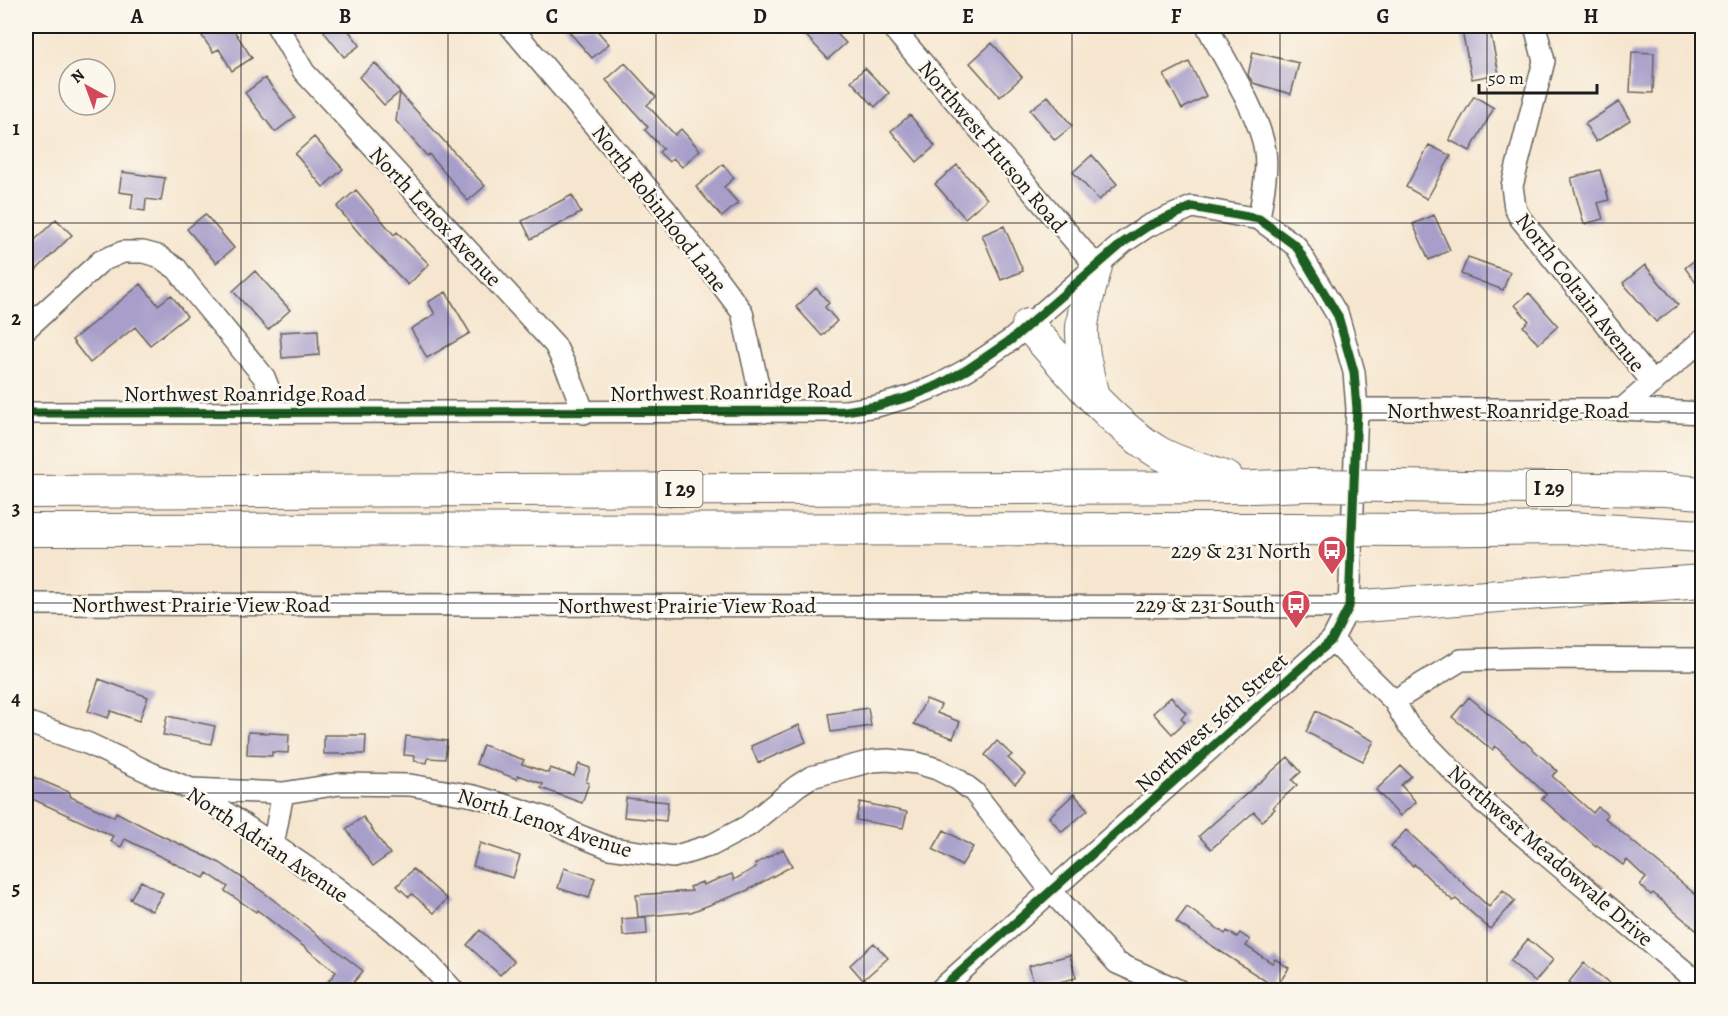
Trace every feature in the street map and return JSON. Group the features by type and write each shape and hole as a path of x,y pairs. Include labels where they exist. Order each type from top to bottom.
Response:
{"highway":[{"path":"1094,398 1085,360 1082,328 1096,267"},
{"path":"1028,325 1094,398 1158,452 1191,466 1254,487"},
{"name":"I 29","path":"26,492 1254,487 1306,484 1666,490 1702,493"},
{"name":"I 29","path":"26,530 1570,528 1702,536"},
{"path":"1349,607 1702,581"}],"street":[{"name":"North Lenox Avenue","path":"277,26 304,72 555,345 584,413"},
{"name":"North Robinhood Lane","path":"510,26 666,210 742,312 764,412"},
{"name":"Northwest Hutson Road","path":"891,26 1096,267"},
{"path":"1207,26 1255,118 1265,151 1264,185 1259,219"},
{"name":"North Colrain Avenue","path":"1535,26 1544,61 1514,175 1512,195 1515,208 1520,218 1653,383"},
{"name":"Northwest Roanridge Road","path":"26,413 764,412 845,411 877,406 909,397 968,369 1011,340 1124,242 1148,226 1192,207 1259,219 1296,246 1338,316 1354,372 1357,409 1622,409 1702,413"},
{"path":"26,329 101,261 123,252 143,252 158,256 177,269 264,376 272,397 270,413"},
{"path":"1622,409 1702,340"},
{"name":"Northwest 56th Street","path":"940,990 1332,640 1349,607 1357,409"},
{"name":"Northwest Prairie View Road","path":"26,604 1349,607"},
{"name":"Northwest Meadowvale Drive","path":"1332,640 1394,701 1408,725 1482,801 1702,986"},
{"path":"1394,701 1461,660 1702,659"},
{"name":"North Adrian Avenue","path":"26,722 89,744 191,789 386,925 419,952 453,990"},
{"name":"North Lenox Avenue","path":"191,789 283,793 340,784 363,783 410,785 446,790 546,818 574,834 610,848 673,857 712,845 748,826 811,777 872,762 888,760 917,763 937,769 957,779 974,792 1051,891 1117,963 1178,990"},
{"path":"273,845 283,793"}],"building":[{"path":"219,26 231,26 252,58 232,71 219,49 213,52 202,36"},
{"path":"331,26 345,26 360,45 344,57 324,32"},
{"path":"564,26 593,26 609,44 592,58"},
{"path":"797,26 829,26 846,43 828,59"},
{"path":"1489,26 1499,74 1472,79 1462,31"},
{"path":"992,43 1022,77 1000,97 970,63"},
{"path":"1253,52 1299,63 1291,94 1253,83 1248,75"},
{"path":"1632,52 1654,53 1653,93 1630,92"},
{"path":"1189,62 1206,96 1182,109 1164,75"},
{"path":"375,63 400,92 384,105 359,77"},
{"path":"625,63 656,97 647,105 675,135 681,129 700,150 682,167 673,158 669,162 659,152 663,149 645,130 648,127 606,80"},
{"path":"865,68 889,93 875,107 851,81"},
{"path":"265,78 295,117 275,132 245,93"},
{"path":"400,93 485,186 468,201 429,154 427,156 396,121"},
{"path":"1048,96 1072,126 1055,140 1030,110"},
{"path":"1474,96 1494,108 1470,151 1449,140"},
{"path":"1619,102 1630,120 1596,142 1585,124"},
{"path":"910,115 935,146 917,162 891,131"},
{"path":"314,137 343,169 323,187 295,154"},
{"path":"1429,145 1451,156 1427,199 1406,187"},
{"path":"1092,155 1117,184 1099,200 1073,172"},
{"path":"723,164 734,178 724,187 738,203 722,217 696,187"},
{"path":"957,165 987,199 965,218 935,184"},
{"path":"1600,170 1609,200 1598,203 1603,219 1584,224 1571,178"},
{"path":"122,172 165,178 161,201 146,199 145,211 131,209 133,194 119,192"},
{"path":"356,190 394,235 397,232 429,264 408,285 370,246 337,207"},
{"path":"572,195 581,213 531,239 522,221"},
{"path":"205,214 234,248 216,263 187,229"},
{"path":"1434,215 1450,250 1429,260 1413,224"},
{"path":"56,219 72,235 26,280 26,249"},
{"path":"1004,226 1023,271 1001,280 982,235"},
{"path":"1702,254 1702,291 1685,268"},
{"path":"1468,257 1510,272 1503,290 1461,274"},
{"path":"1645,265 1678,305 1656,322 1623,283"},
{"path":"255,271 290,310 268,330 233,291"},
{"path":"141,284 158,305 171,295 187,316 150,345 135,327 90,363 72,340"},
{"path":"816,288 829,303 825,307 837,321 822,336 796,307"},
{"path":"446,292 470,333 427,358 411,329 435,314 428,302"},
{"path":"1529,293 1558,326 1538,344 1523,326 1529,321 1515,305"},
{"path":"318,330 319,355 282,358 280,332"},
{"path":"99,679 148,697 139,721 111,711 108,718 88,711"},
{"path":"1171,697 1186,713 1181,718 1185,722 1172,734 1153,713"},
{"path":"1469,697 1557,771 1552,776 1593,813 1598,807 1608,815 1605,818 1702,900 1702,935 1653,893 1651,895 1640,885 1646,878 1627,860 1623,865 1596,846 1542,799 1546,794 1495,746 1492,750 1452,717"},
{"path":"926,699 941,705 937,713 960,722 953,738 914,724"},
{"path":"868,708 871,726 831,732 828,714"},
{"path":"1316,711 1374,741 1363,761 1306,732"},
{"path":"167,716 215,726 211,744 163,735"},
{"path":"799,725 806,742 758,763 751,746"},
{"path":"248,732 289,734 288,753 272,752 272,756 247,755"},
{"path":"324,735 366,735 365,754 324,754"},
{"path":"406,736 447,741 445,759 428,758 427,763 414,761 415,756 404,755"},
{"path":"997,741 1012,755 1008,758 1025,774 1015,784 985,755"},
{"path":"483,745 524,760 522,764 548,773 550,768 574,776 579,764 590,768 586,782 589,783 582,803 541,788 543,784 518,775 517,779 476,764"},
{"path":"1288,757 1301,772 1292,780 1297,785 1273,807 1275,809 1262,821 1254,812 1211,849 1199,836"},
{"path":"1401,766 1411,776 1401,785 1416,802 1400,816 1376,790"},
{"path":"26,774 69,792 71,797 114,817 116,812 220,863 266,894 363,971 347,990 321,990 336,972 257,910 256,912 225,891 228,887 207,873 204,878 125,839 121,847 110,841 113,836 26,796"},
{"path":"1074,794 1088,810 1062,832 1049,817"},
{"path":"626,798 668,802 666,821 624,817"},
{"path":"860,802 907,812 903,828 856,820"},
{"path":"363,817 390,854 373,866 346,829"},
{"path":"944,830 973,847 961,866 933,849"},
{"path":"1406,830 1489,907 1503,890 1515,901 1490,929 1456,899 1453,901 1391,846"},
{"path":"480,843 520,856 513,878 473,866"},
{"path":"783,849 792,866 746,891 691,912 638,917 636,895 692,891 690,887 702,882 703,885 732,874 734,880 756,867 755,864"},
{"path":"564,868 595,878 589,898 558,888"},
{"path":"413,869 447,899 434,913 412,894 409,897 397,886"},
{"path":"141,881 163,893 152,911 130,899"},
{"path":"1187,907 1225,934 1227,931 1237,937 1240,933 1250,940 1246,946 1272,963 1275,959 1289,968 1276,988 1176,922"},
{"path":"646,917 647,934 623,936 622,919"},
{"path":"480,930 514,961 500,975 467,945"},
{"path":"1528,939 1553,960 1535,982 1510,961"},
{"path":"874,943 888,958 863,980 850,965"},
{"path":"1070,955 1076,978 1035,988 1029,966"},
{"path":"1584,963 1618,990 1580,990 1569,982"}],"cycle path":[{"path":"26,413 845,411 877,406 939,385 968,369 1011,340 1124,242 1148,226 1192,207 1259,219 1296,246 1338,316 1354,372 1357,409 1349,607 1332,640 940,990"}],"place":[{"name":"229 & 231 North","path":"1332,576"},
{"name":"229 & 231 South","path":"1296,630"}]}
